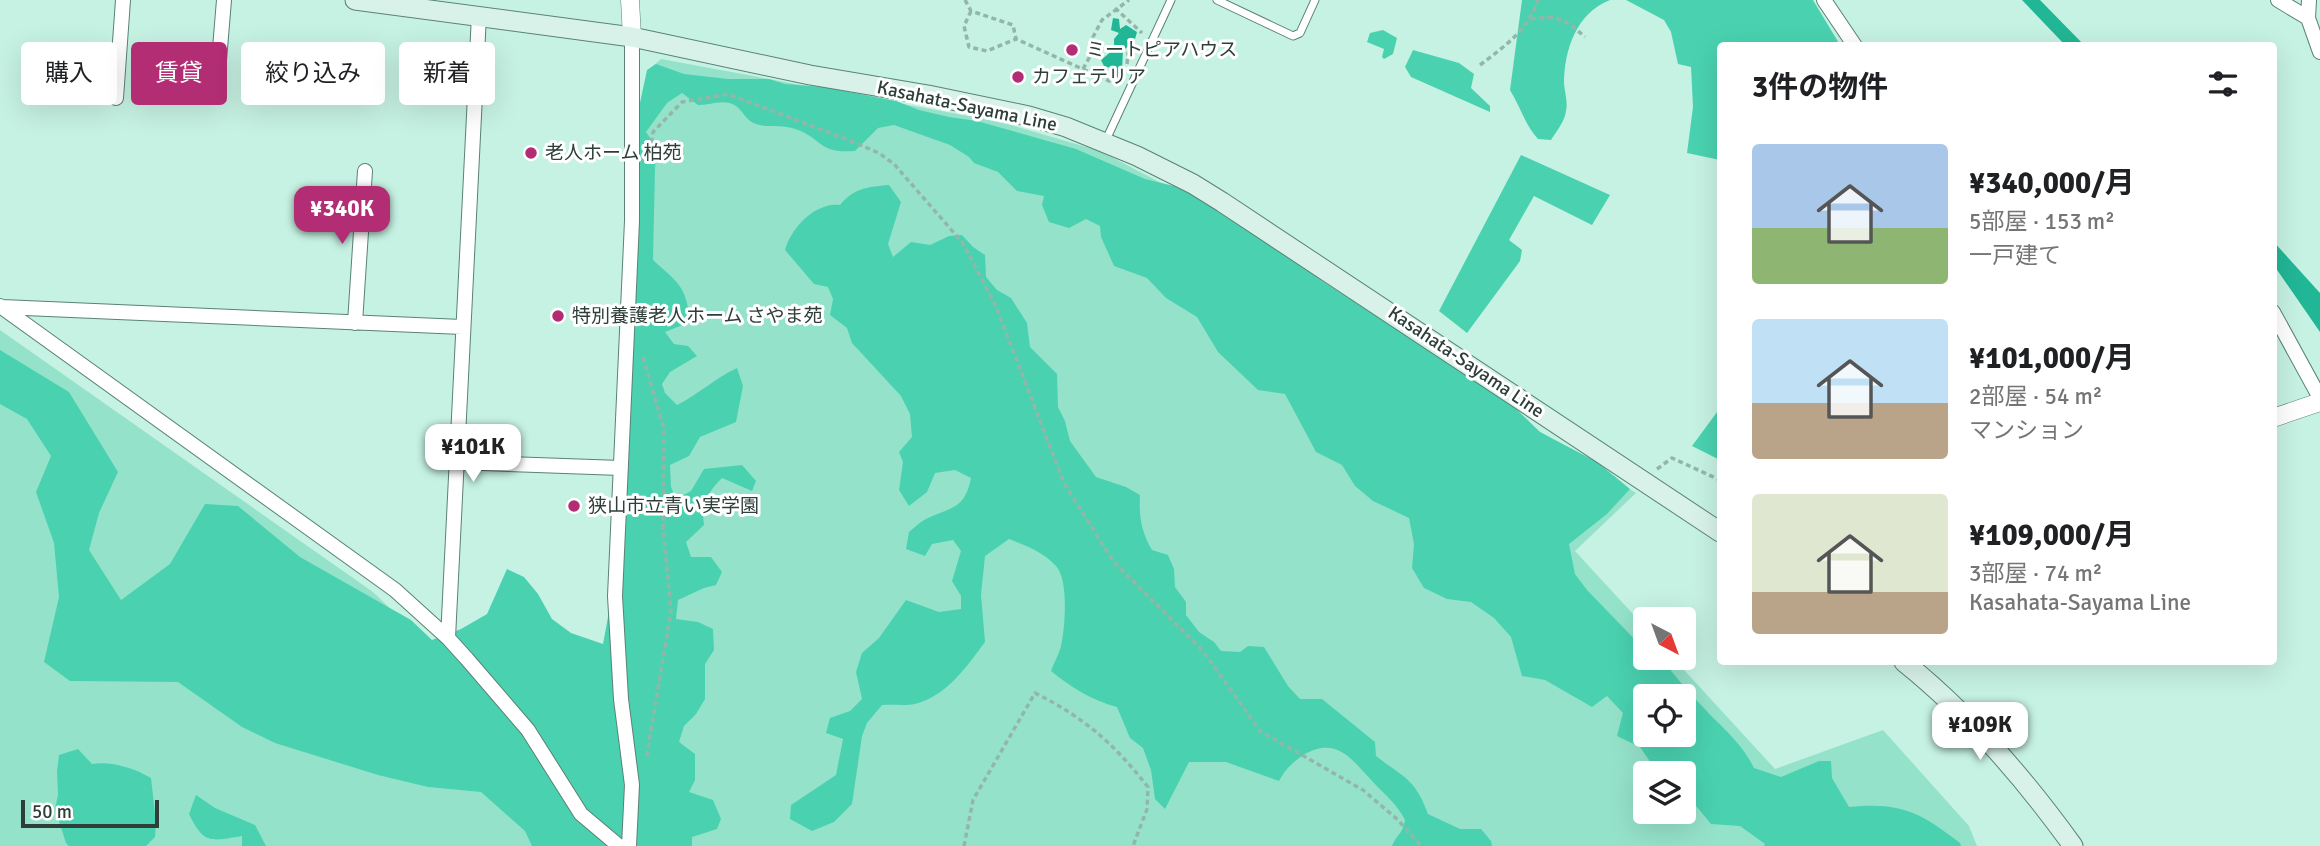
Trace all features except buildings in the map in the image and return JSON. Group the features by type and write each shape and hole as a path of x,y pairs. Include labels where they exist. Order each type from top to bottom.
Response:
{"main road":[{"name":"Kasahata-Sayama Line","path":"355,0 632,37 810,75 995,108 1066,127 1165,169 1222,202 1717,530"},
{"path":"1915,665 2006,761 2073,846"}],"street":[{"path":"117,84 123,0"},
{"path":"221,42 224,0"},
{"path":"629,846 632,785 621,699 615,596 632,221 630,0"},
{"path":"1824,0 1852,42"},
{"path":"2278,0 2308,18"},
{"path":"2309,0 2308,18 2320,52"},
{"path":"448,638 480,15"},
{"path":"355,323 365,171"},
{"path":"1,307 463,327"},
{"path":"1,307 395,590 448,638 528,730 581,814 619,846"},
{"path":"2277,319 2320,400 2277,416"},
{"path":"456,462 621,468"}],"lane":[{"path":"1105,143 1171,0"},
{"path":"1217,0 1293,36 1300,33 1315,0"}],"path":[{"path":"965,0 971,11 1013,26 1016,39"},
{"path":"1083,69 1093,51 1093,37 1102,20 1129,0"},
{"path":"1480,65 1509,43 1531,19 1538,0"},
{"path":"1115,8 1142,33 1154,37"},
{"path":"971,11 964,26 969,47 987,51 1016,39 1129,90"},
{"path":"1531,19 1548,16 1560,19 1585,37"},
{"path":"648,158 653,132 682,102 728,94 846,139 879,153 894,164 962,242 995,304 1064,483 1113,561 1203,651 1260,731 1363,790 1398,820 1420,846"},
{"path":"642,352 664,429 663,526 671,611 646,762"},
{"path":"1642,480 1672,458 1717,479"},
{"path":"964,846 973,800 1035,693 1068,710 1100,733 1148,787 1147,809 1133,846"}],"shaded area":[{"path":"1522,0 1610,0 1588,14 1574,34 1566,59 1565,115 1551,140 1538,139 1533,134 1510,90"},
{"path":"1626,0 1813,0 1838,42 1717,42 1717,159 1687,153 1693,107 1691,67 1678,64 1671,32 1664,20"},
{"path":"2022,0 2040,0 2081,42 2062,42"},
{"path":"1113,18 1119,19 1120,29 1126,25 1137,32 1134,43 1123,50 1124,75 1121,82 1114,78 1113,69 1104,66 1101,60 1114,49 1114,39 1119,33 1111,30"},
{"path":"1383,30 1397,38 1393,54 1384,59 1384,49 1367,42 1370,33"},
{"path":"1413,50 1459,63 1474,74 1471,88 1490,106 1490,112 1411,77 1405,67"},
{"path":"661,59 1001,122 1100,151 1190,198 1462,382 1636,493 1575,551 1633,614 1633,670 1684,670 1775,769 1883,730 1969,826 1977,846 643,846 631,705 648,70"},
{"path":"656,64 684,74 728,79 769,79 785,84 824,87 896,101 949,117 977,121 1076,149 1145,179 1174,186 1204,200 1287,254 1322,281 1509,402 1540,432 1597,462 1630,489 1607,514 1569,544 1575,574 1633,638 1633,670 1671,670 1682,684 1633,684 1633,744 1617,736 1623,713 1607,696 1592,707 1545,680 1522,676 1511,637 1494,618 1471,602 1447,599 1424,588 1412,568 1414,544 1409,518 1373,501 1355,486 1342,465 1316,452 1285,394 1258,390 1218,352 1197,317 1166,298 1147,278 1114,266 1101,237 1100,226 1086,219 1069,228 1049,222 1042,205 1044,196 1017,191 998,172 974,163 950,145 894,125 878,128 855,151 834,150 795,129 753,123 732,104 722,102 698,105 682,93 667,103 646,132 657,148 653,260 680,286 690,322 665,332 674,344 688,346 697,356 670,372 662,384 665,393 677,405 737,368 743,386 736,422 700,437 689,456 670,465 671,487 676,499 691,491 704,469 742,465 756,481 752,491 722,478 709,493 704,511 704,525 686,542 691,557 711,557 722,572 716,585 678,600 676,619 698,622 713,629 714,650 705,664 705,699 696,714 684,726 679,742 695,754 695,780 689,792 713,800 721,819 717,829 692,837 692,846 532,846 525,831 481,792 428,787 378,775 275,743 242,727 178,682 70,681 44,662 59,597 54,543 36,492 51,456 27,419 0,404 0,350 69,392 118,472 99,513 89,550 121,600 170,564 205,504 238,506 300,557 411,620 432,640 461,629 487,614 507,569 524,577 538,594 552,619 571,633 603,644 608,617 612,506 628,448 630,350 636,322 635,126 647,70"},
{"path":"1521,155 1610,195 1592,225 1534,196 1509,240 1522,250 1520,261 1467,333 1439,311"},
{"path":"889,185 901,202 888,244 893,257 911,242 930,245 949,236 962,235 985,255 986,277 997,290 1011,298 1027,323 1030,347 1057,374 1058,407 1070,441 1096,477 1126,487 1140,495 1140,517 1145,536 1152,550 1168,555 1174,569 1175,587 1186,602 1186,615 1199,632 1214,642 1221,651 1240,652 1248,646 1264,647 1288,686 1300,699 1322,699 1375,742 1376,756 1413,786 1428,814 1460,829 1481,829 1492,846 1392,846 1404,825 1402,814 1351,759 1344,753 1327,748 1305,754 1287,769 1279,781 1226,762 1189,762 1165,809 1155,799 1151,770 1143,748 1130,738 1117,707 1082,693 1051,671 1060,649 1064,628 1063,582 1056,566 1046,557 1009,539 985,556 981,595 985,642 971,661 946,687 926,700 911,705 882,705 867,723 862,736 852,804 834,822 812,831 790,819 791,805 836,775 843,739 826,733 830,718 850,711 862,699 856,672 862,653 879,638 906,600 939,612 961,609 961,596 952,581 961,551 953,540 932,544 925,556 906,549 909,532 925,519 957,505 965,495 971,478 955,470 935,473 927,492 909,506 899,490 903,462 899,452 912,437 910,414 901,396 852,343 847,328 830,315 833,299 828,287 814,284 785,250 798,225 813,212 831,205 840,205 850,195 862,189"},
{"path":"2277,245 2320,293 2320,332 2277,270"},
{"path":"0,330 373,592 447,663 583,846 0,846"},
{"path":"1717,412 1717,458 1692,446"},
{"path":"1696,700 1736,741 1754,768 1781,777 1819,761 1831,761 1832,778 1849,807 1883,806 1909,812 1933,824 1961,846 1764,846 1765,844 1740,826 1711,824 1696,806 1696,761 1650,761 1640,747 1696,747"},
{"path":"78,749 92,764 122,766 151,778 155,837 146,846 69,846 66,843 55,809 59,755"},
{"path":"196,795 215,808 255,825 266,846 242,846 242,836 216,839 204,836 189,814"}],"place":[{"name":"ミートピアハウス","path":"1072,50"},
{"name":"カフェテリア","path":"1018,77"},
{"name":"老人ホーム 柏苑","path":"531,153"},
{"name":"特別養護老人ホーム さやま苑","path":"558,316"},
{"name":"狭山市立青い実学園","path":"574,506"}]}
